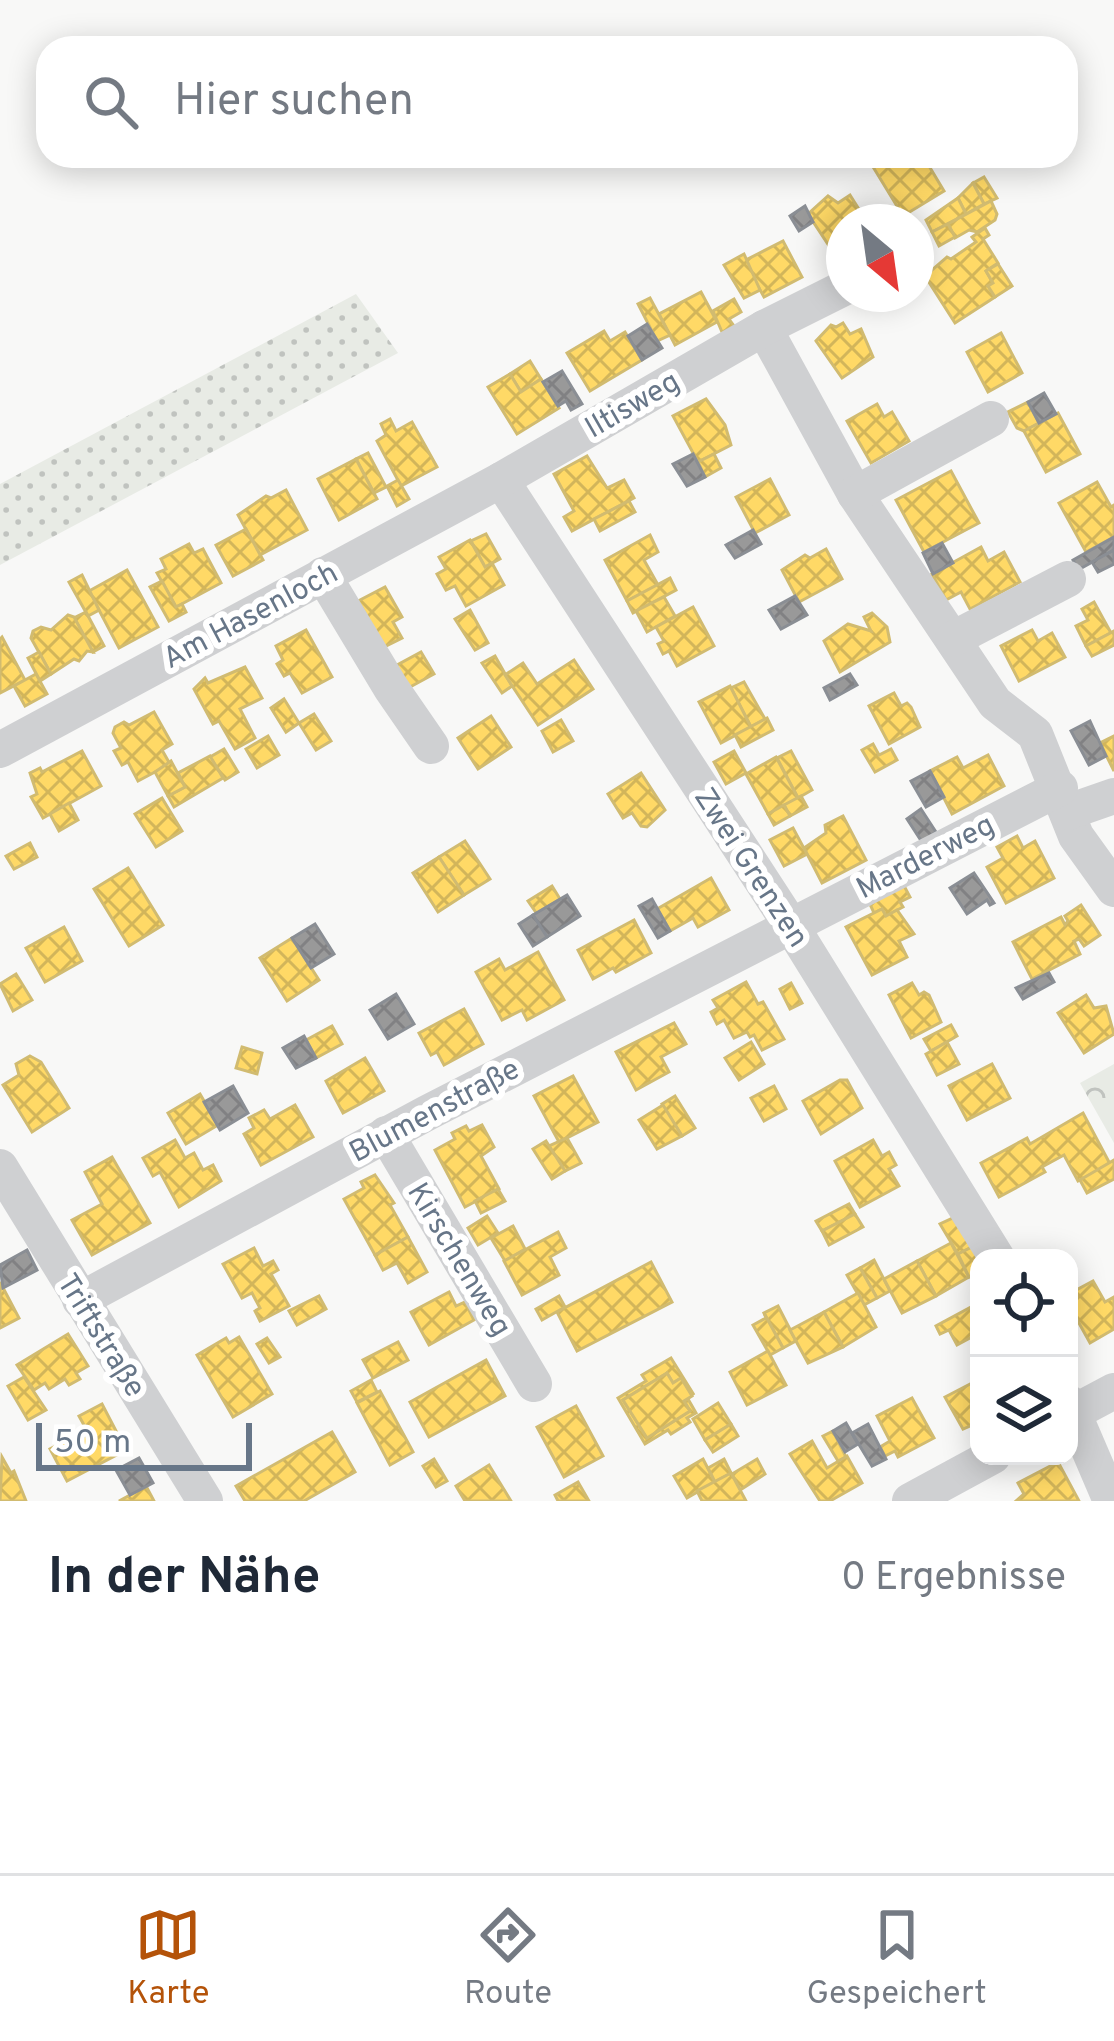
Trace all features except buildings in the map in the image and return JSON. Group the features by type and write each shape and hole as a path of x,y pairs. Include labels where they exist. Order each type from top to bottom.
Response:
{"street":[{"name":"Iltisweg","path":"501,480 826,296"},
{"path":"764,328 855,494 995,703 1035,734 1076,836 1114,889"},
{"path":"855,494 991,419"},
{"name":"Am Hasenloch","path":"0,750 501,480"},
{"name":"Zwei Grenzen","path":"501,480 790,924 991,1249"},
{"path":"323,575 431,746"},
{"path":"953,640 1067,579"},
{"path":"1064,800 1114,796"},
{"name":"Marderweg","path":"790,924 1064,800"},
{"name":"Blumenstraße","path":"80,1300 790,924"},
{"name":"Kirschenweg","path":"386,1135 534,1384"},
{"name":"Triftstraße","path":"0,1168 205,1501"},
{"path":"1078,1407 1114,1391"},
{"path":"1078,1428 1111,1501"},
{"path":"910,1501 977,1465"}],"green space":[{"path":"356,294 398,353 0,565 0,484"},
{"path":"1114,1064 1114,1143 1080,1083"}]}
